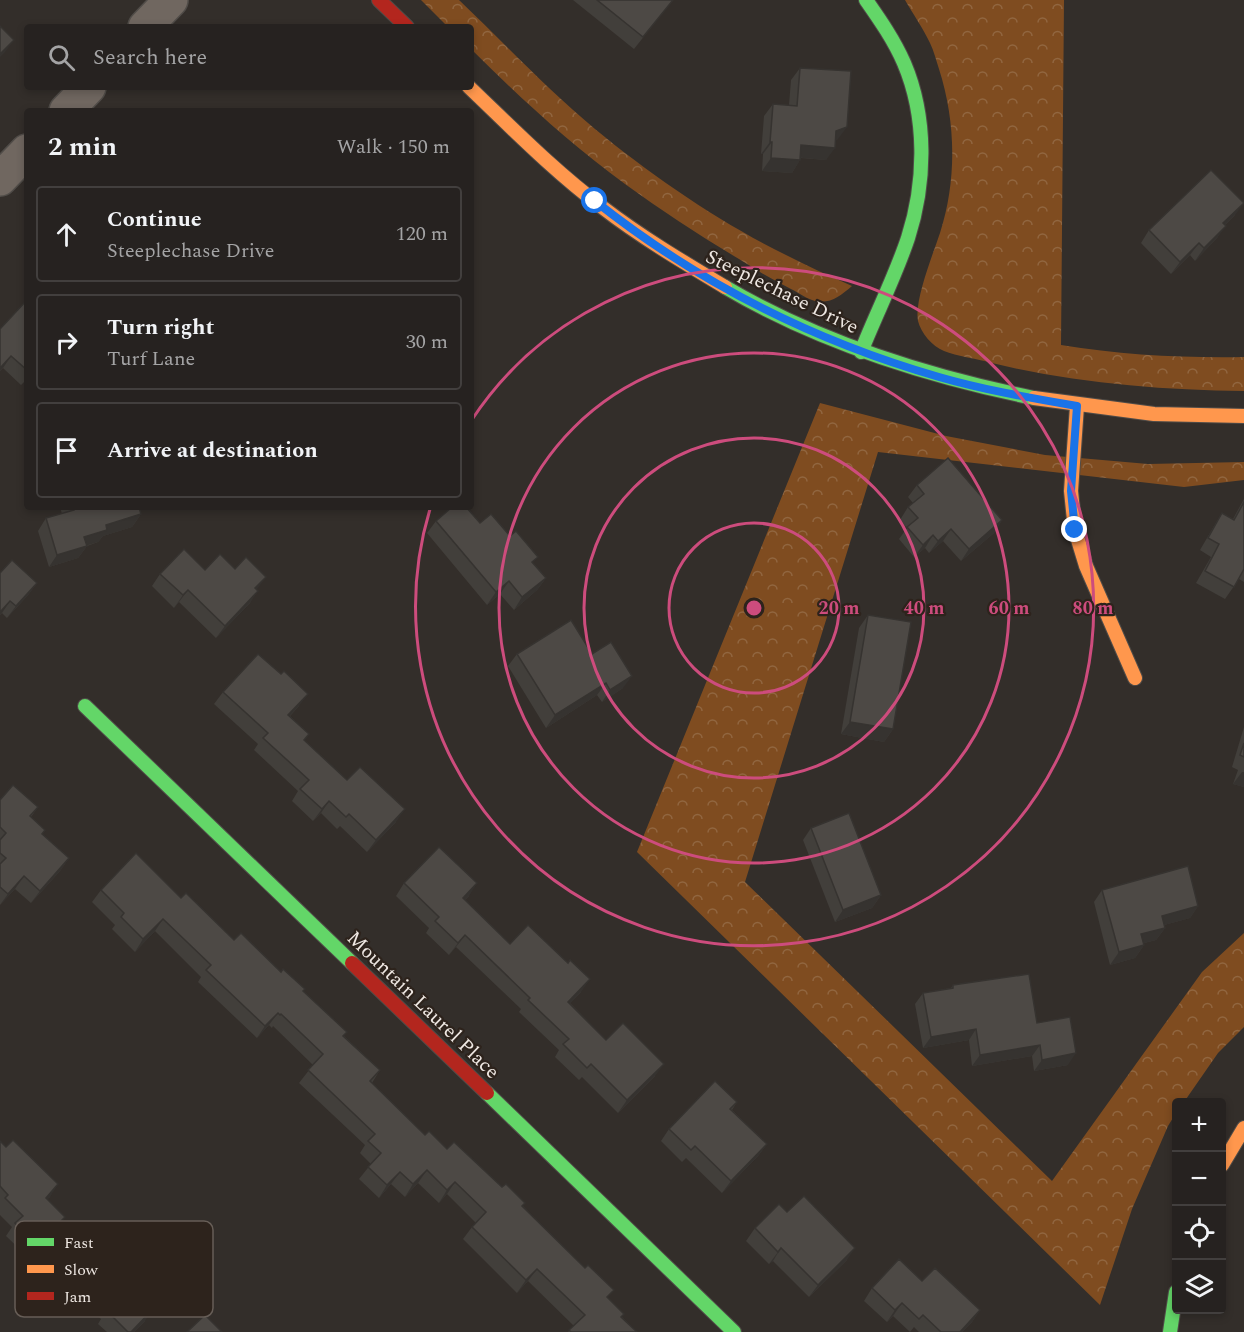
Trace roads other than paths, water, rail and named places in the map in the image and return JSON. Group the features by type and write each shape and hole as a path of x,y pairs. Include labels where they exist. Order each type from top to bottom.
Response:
{"street":[{"path":"148,24 171,0"},
{"path":"379,0 404,24"},
{"path":"861,352 908,236 918,194 922,154 919,111 908,72 889,33 866,0"},
{"path":"69,108 85,90"},
{"name":"Steeplechase Drive","path":"472,90 552,166 621,222 658,247 714,282 777,315 861,352 939,377 1022,397 1077,406 1166,415 1244,416"},
{"path":"0,179 24,154"},
{"path":"1077,406 1071,491 1075,530 1086,566 1135,678"},
{"name":"Mountain Laurel Place","path":"85,706 734,1332"},
{"path":"1226,1157 1244,1128"},
{"path":"1170,1332 1173,1314"}]}
